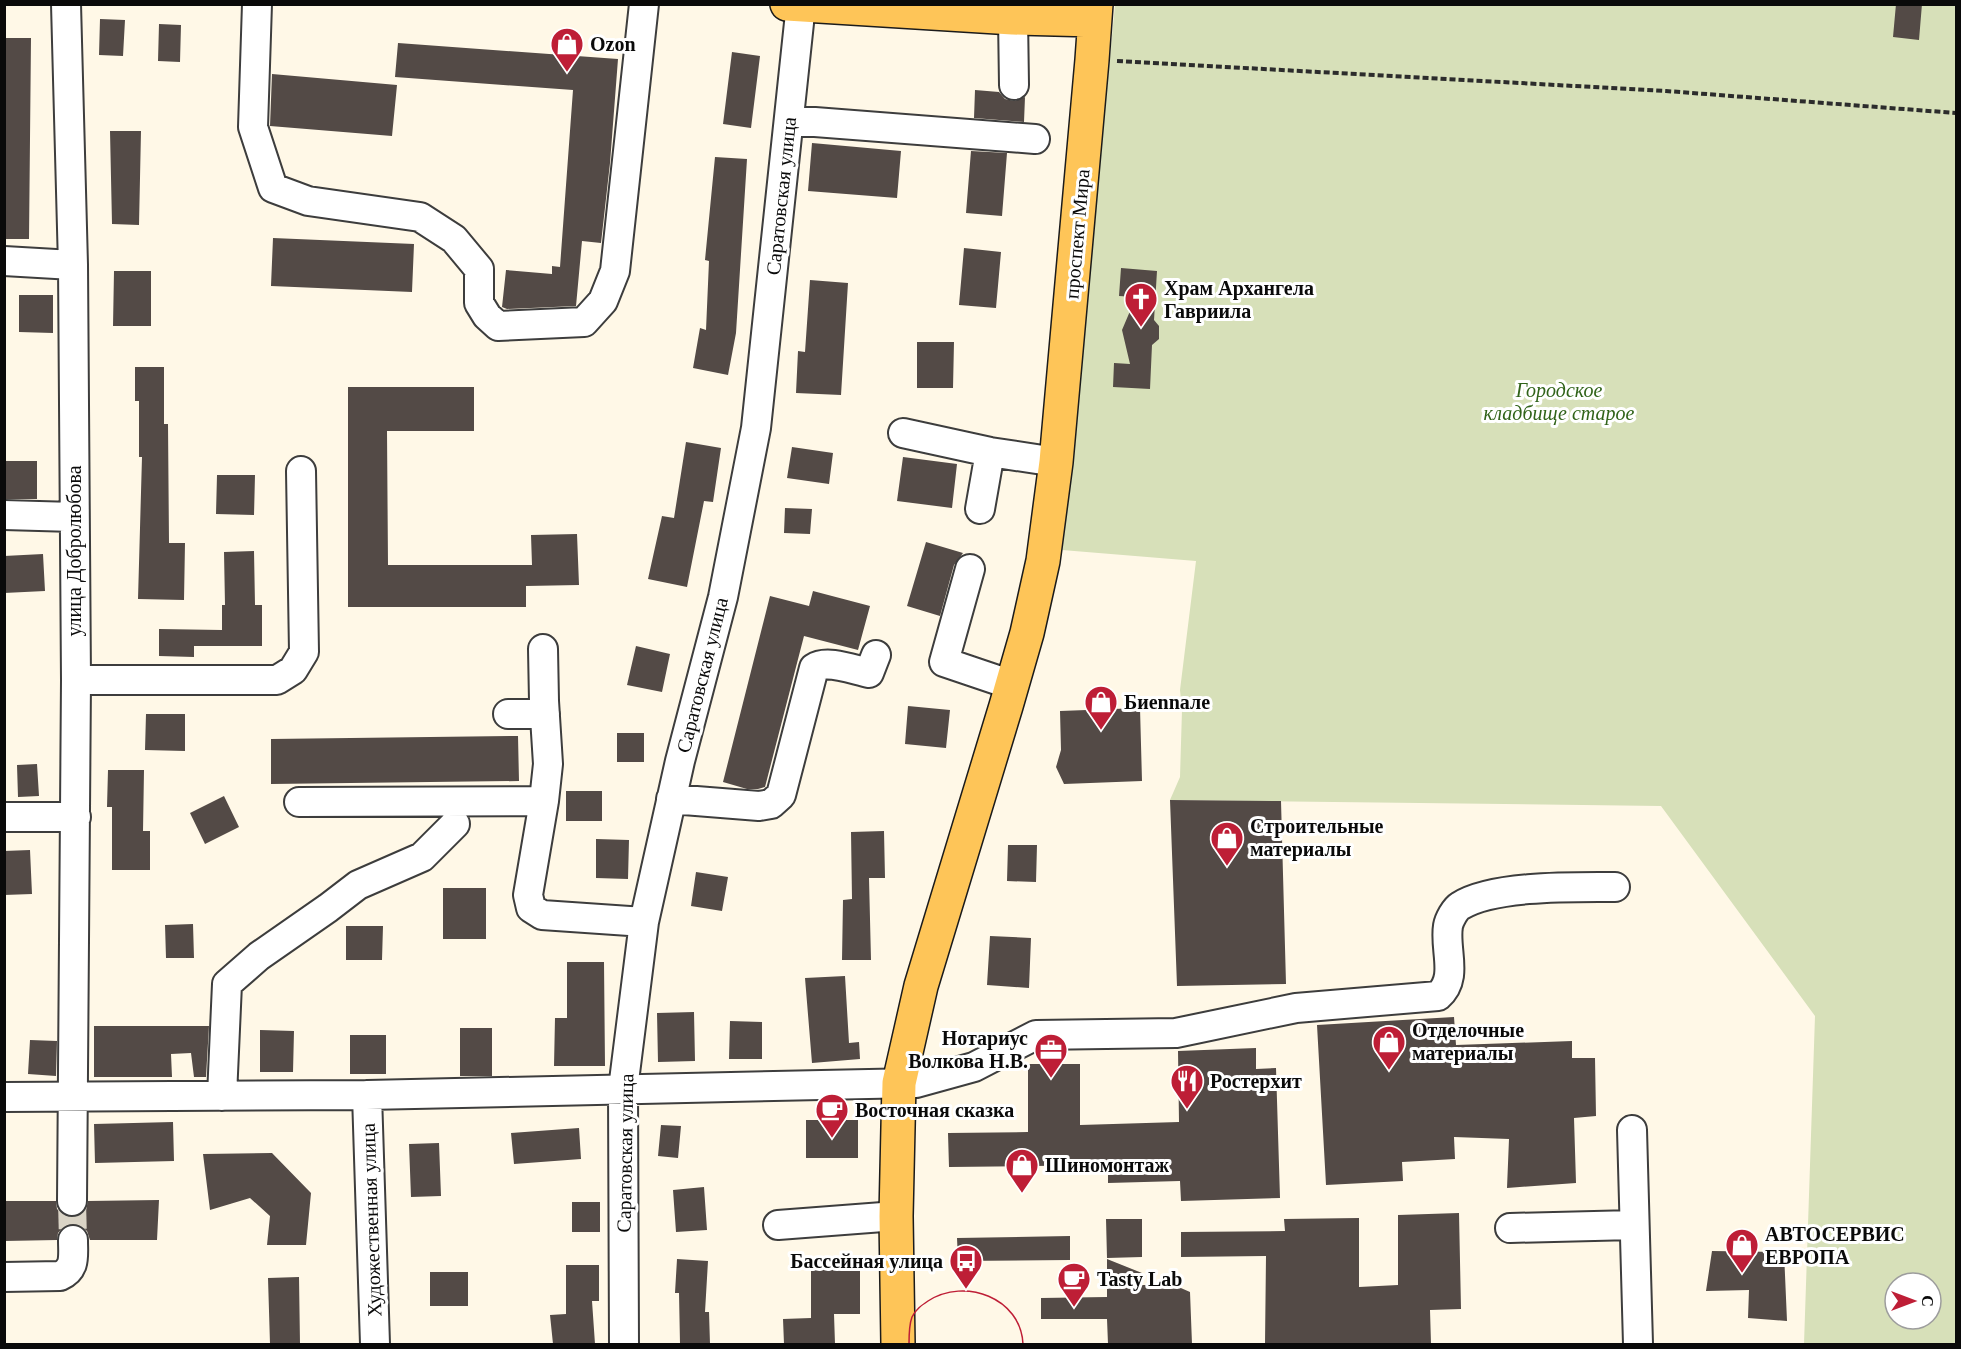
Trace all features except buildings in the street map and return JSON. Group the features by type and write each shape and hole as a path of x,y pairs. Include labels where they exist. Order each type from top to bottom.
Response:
{"main road":[{"path":"796,5 900,8 1013,18 1095,12"},
{"name":"проспект Мира","path":"898,1344 896,1216 899,1083 921,986 1012,685 1043,561 1056,462 1095,12"}],"street":[{"name":"улица Добролюбова","path":"66,4 73,266 76,680 72,1201"},
{"path":"257,4 253,127 273,188 308,201 420,217 454,239 479,269 479,303 487,316 498,326 584,322 603,301 615,271 644,4"},
{"name":"Саратовская улица","path":"624,1344 623,1089 644,922 672,799 723,597 756,428 789,120 796,5"},
{"path":"1013,18 1014,85"},
{"path":"789,120 1035,139"},
{"path":"4,261 73,266"},
{"path":"903,433 990,452 1056,462"},
{"path":"980,509 990,452"},
{"path":"76,680 277,680 293,670 304,652 301,471"},
{"path":"4,515 74,517"},
{"path":"970,569 944,662 1012,685"},
{"path":"543,649 548,764 528,895 531,908 542,915 644,922"},
{"path":"672,799 759,806 771,804 781,795 814,669 819,664 827,664 869,673 876,655"},
{"path":"508,714 545,714"},
{"path":"299,802 544,801"},
{"path":"4,817 76,817"},
{"path":"222,1096 227,984 259,956 358,885 422,857 455,824"},
{"path":"4,1098 367,1095 916,1083 974,1067 1036,1035 1176,1033 1296,1008 1438,996 1447,989 1450,968 1448,925 1457,908 1474,900 1519,890 1615,887"},
{"name":"Художественная улица","path":"367,1095 375,1344"},
{"path":"1632,1130 1638,1344"},
{"path":"778,1225 896,1216"},
{"path":"1510,1228 1634,1225"},
{"path":"4,1277 60,1276 68,1273 73,1264 73,1240"}],"path":[{"path":"1092,60 1666,90 1956,113"}],"green space":[{"name":"Городское кладбище старое","path":"1115,5 1956,5 1956,1344 1804,1344 1815,1016 1661,806 1170,800 1180,777 1182,710 1180,690 1196,561 1062,550"}],"tunnel":[{"path":"72,1201 73,1240"}],"tram line":[{"path":"909,1344 911,1320 917,1309 943,1294 958,1291 989,1296 1002,1304 1013,1314 1020,1328 1023,1344"}],"place":[{"name":"Ozon","path":"567,73"},
{"name":"Храм Архангела Гавриила","path":"1141,328"},
{"name":"Биеnnале","path":"1101,731"},
{"name":"Строительные материалы","path":"1227,867"},
{"name":"Отделочные материалы","path":"1389,1071"},
{"name":"Нотариус Волкова Н.В.","path":"1051,1079"},
{"name":"Ростерхит","path":"1187,1110"},
{"name":"Восточная сказка","path":"832,1139"},
{"name":"Шиномонтаж","path":"1022,1194"},
{"name":"АВТОСЕРВИС ЕВРОПА","path":"1742,1274"},
{"name":"Бассейная улица","path":"966,1290"},
{"name":"Tasty Lab","path":"1074,1308"}]}
